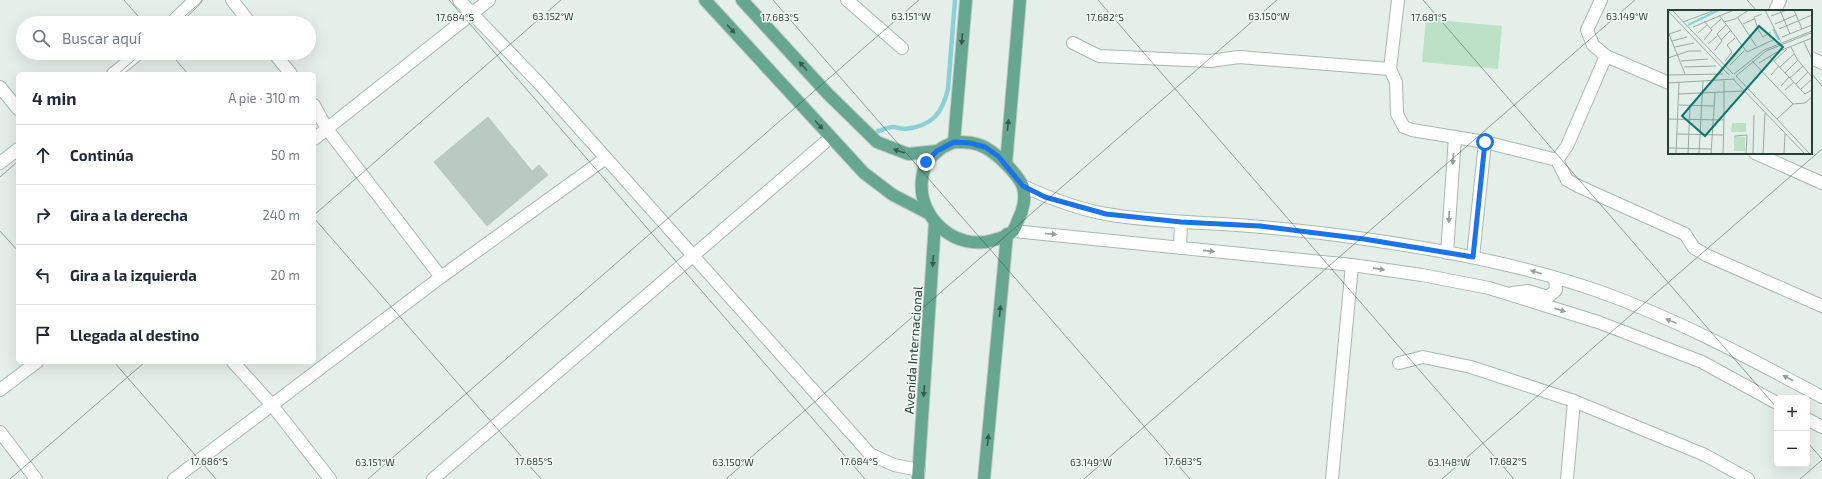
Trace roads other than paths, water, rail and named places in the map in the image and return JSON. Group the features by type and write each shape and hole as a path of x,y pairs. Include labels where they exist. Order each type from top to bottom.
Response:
{"main road":[{"path":"705,0 830,138 864,173 893,195 931,218 955,237 968,241 985,243 1010,232"},
{"path":"742,0 828,93 877,142 908,154 937,151"},
{"path":"954,142 966,0"},
{"path":"1006,164 1020,0"},
{"path":"931,218 920,192 922,175 926,162 937,151 954,142 970,143 985,147 1006,164 1023,186 1024,198 1022,213 1010,232 984,479"},
{"name":"Avenida Internacional","path":"918,475 931,218"}],"street":[{"path":"178,16 195,0"},
{"path":"232,0 245,16"},
{"path":"459,0 539,83 870,454 918,475"},
{"path":"316,137 489,0"},
{"path":"847,0 902,48"},
{"path":"1398,0 1390,69 1396,82 1397,114 1404,127 1412,130 1485,142 1557,160 1567,180 1685,234 1694,248 1700,252 1822,306"},
{"path":"1601,0 1587,30 1593,45 1606,56 1668,83"},
{"path":"1775,10 1780,0"},
{"path":"1073,43 1099,56 1210,61 1239,57 1390,69"},
{"path":"1557,160 1567,146 1606,56"},
{"path":"1812,58 1822,63"},
{"path":"115,72 130,60"},
{"path":"279,60 288,72"},
{"path":"0,87 16,107"},
{"path":"316,109 327,129 441,277"},
{"path":"1447,253 1455,136"},
{"path":"433,479 830,138"},
{"path":"1473,257 1485,142"},
{"path":"0,163 16,151"},
{"path":"1758,154 1822,182"},
{"path":"174,479 271,404 441,277 606,158"},
{"path":"1023,186 1045,197 1106,214 1181,222 1260,226 1364,239 1473,257 1520,267 1599,291 1703,334 1822,397"},
{"path":"1180,248 1181,222"},
{"path":"1010,232 1352,265 1422,275 1489,288 1598,322 1702,362 1774,401"},
{"path":"1332,479 1352,265"},
{"path":"1508,294 1528,291 1548,297 1556,290 1555,278"},
{"path":"1399,363 1423,356 1471,367 1574,401 1705,455 1748,479"},
{"path":"0,390 34,364"},
{"path":"235,364 271,404 330,479"},
{"path":"1567,479 1574,401"},
{"path":"1810,421 1822,427"},
{"path":"0,432 36,479"}],"waterway":[{"path":"878,131 891,127 905,129 922,125 929,122 939,112 946,98 948,89 955,0"}]}
